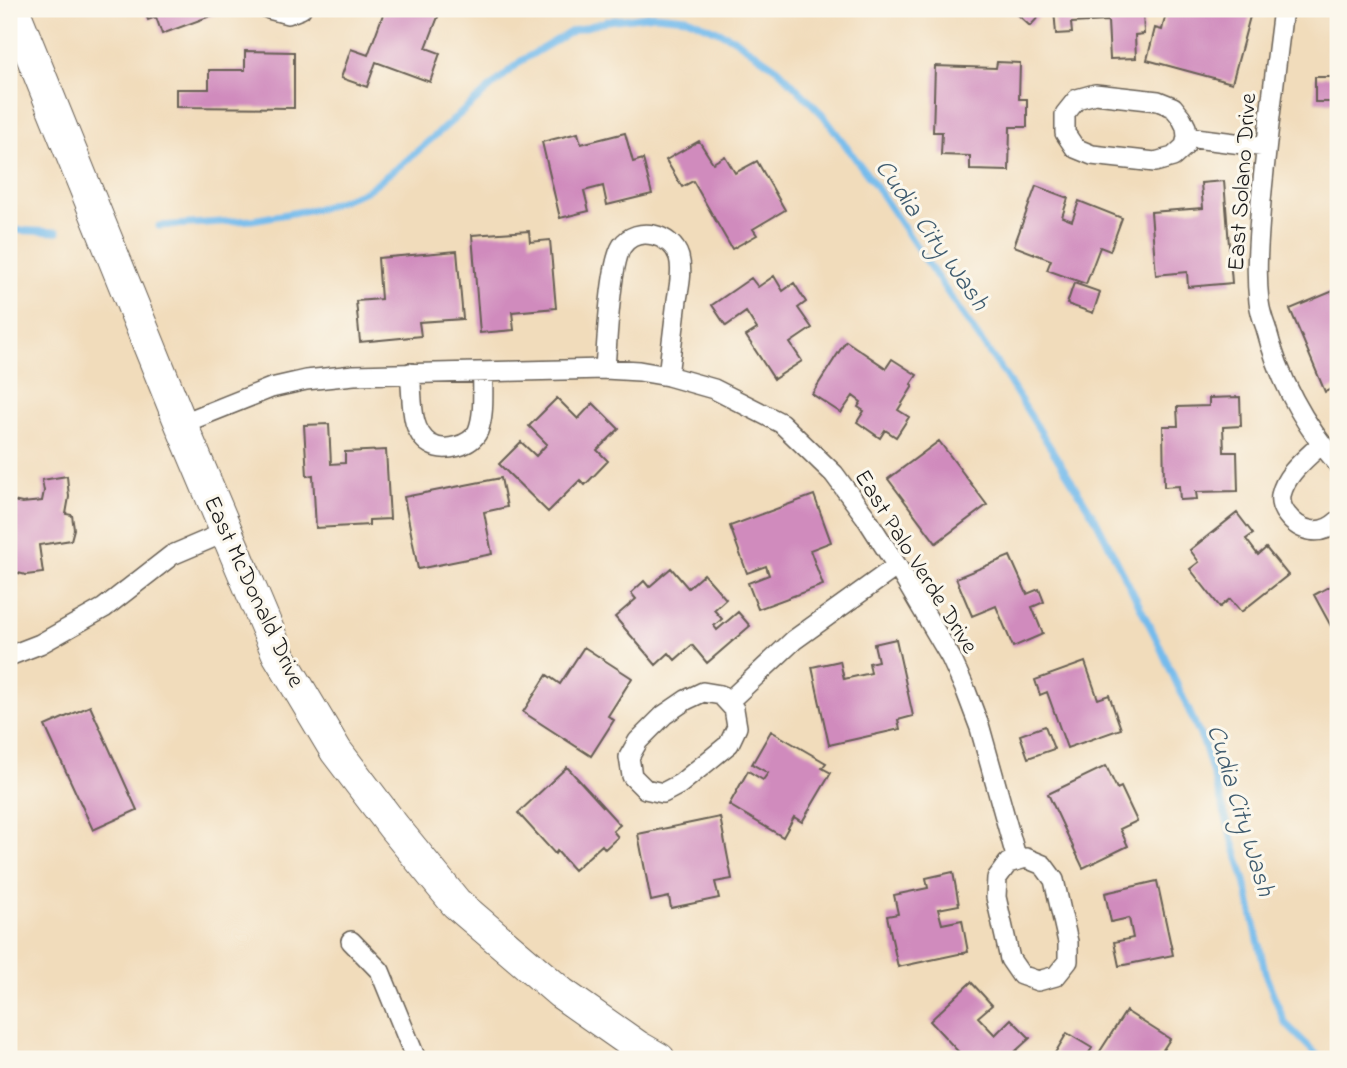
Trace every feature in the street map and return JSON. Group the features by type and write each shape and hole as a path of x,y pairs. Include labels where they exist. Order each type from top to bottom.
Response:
{"main road":[{"name":"East McDonald Drive","path":"13,9 181,424 278,654 336,751 456,902 561,993 627,1040 659,1059"}],"street":[{"path":"269,9 288,14 300,9"},
{"name":"East Solano Drive","path":"1283,9 1266,147 1256,263 1259,304 1271,348 1288,389 1321,444 1338,464"},
{"path":"1095,94 1158,101 1173,107 1186,127 1187,137 1185,146 1173,157 1155,162 1092,155 1075,148 1070,141 1065,133 1065,114 1077,99 1095,94"},
{"path":"1187,137 1266,147"},
{"path":"605,369 615,265 622,246 632,237 655,235 671,242 679,257 681,274 668,376"},
{"name":"East Palo Verde Drive","path":"181,424 271,388 306,380 354,375 605,369 668,376 714,389 781,423 835,474 897,566 951,658 980,729 1017,860"},
{"path":"410,373 415,423 423,438 432,446 449,448 464,444 477,434 482,414 482,372"},
{"path":"1321,444 1288,477 1280,497 1283,509 1299,527 1310,531 1333,526 1338,522"},
{"path":"9,656 40,644 104,608 172,555 226,532"},
{"path":"728,702 794,640 897,566"},
{"path":"703,692 721,695 728,702 734,709 737,727 729,744 680,784 663,793 645,789 632,776 629,757 638,741 664,715 703,692"},
{"path":"1026,858 1044,864 1054,880 1068,942 1068,961 1056,975 1038,981 1021,975 1010,959 996,897 996,878 1008,863 1017,860 1026,858"},
{"path":"351,941 380,971 416,1059"}],"building":[{"path":"144,9 214,9 216,14 162,34 156,17 148,20"},
{"path":"385,9 441,9 426,48 440,53 430,82 376,62 367,87 341,78 351,49 368,55"},
{"path":"1020,9 1039,9 1043,12 1030,26 1016,13"},
{"path":"1054,9 1143,9 1144,34 1135,35 1136,58 1110,59 1108,21 1071,23 1072,33 1056,34"},
{"path":"1167,9 1252,9 1232,83 1147,60 1155,28 1162,30"},
{"path":"245,51 294,52 294,108 176,107 176,89 209,89 209,70 245,70"},
{"path":"997,62 1020,63 1019,99 1027,99 1027,127 1010,127 1009,171 970,170 970,156 941,155 942,132 933,132 935,66 996,68"},
{"path":"1315,77 1338,77 1338,102 1315,102"},
{"path":"578,133 581,144 625,133 633,162 643,159 652,194 607,205 603,186 584,191 589,211 560,218 542,142"},
{"path":"699,141 713,163 725,156 735,173 757,161 785,210 753,229 757,235 732,249 693,181 682,187 666,160"},
{"path":"1224,181 1232,283 1188,287 1187,272 1156,275 1151,212 1203,208 1201,183"},
{"path":"1036,186 1068,198 1062,217 1072,221 1079,201 1122,218 1110,251 1100,247 1086,284 1047,270 1051,260 1014,246"},
{"path":"529,231 530,242 550,240 556,308 512,312 514,330 480,333 472,235"},
{"path":"457,251 463,319 419,322 421,336 360,342 356,301 381,299 378,258"},
{"path":"774,276 783,291 794,283 806,302 798,308 812,328 790,343 802,361 774,379 746,336 757,329 746,312 726,326 712,305 751,278 758,287"},
{"path":"1074,283 1100,292 1093,313 1067,304"},
{"path":"1338,289 1338,386 1325,392 1290,309"},
{"path":"846,341 886,368 892,359 917,375 898,410 909,417 896,437 885,430 880,438 857,422 864,411 858,407 861,402 853,396 841,413 812,394"},
{"path":"1240,397 1241,426 1223,427 1224,452 1237,452 1238,491 1196,492 1197,499 1180,500 1179,486 1164,487 1163,426 1178,426 1177,407 1209,406 1209,398"},
{"path":"557,398 578,419 593,403 619,429 597,450 608,461 585,485 580,480 548,512 499,464 521,442 536,456 547,444 529,426"},
{"path":"329,424 331,464 345,463 345,452 386,450 390,519 369,520 369,525 316,528 313,475 307,476 304,425"},
{"path":"939,441 987,505 936,543 888,479"},
{"path":"67,476 69,497 66,514 72,515 74,529 71,540 39,545 43,573 26,575 10,571 9,500 22,503 42,501 42,480"},
{"path":"501,478 507,507 484,512 492,554 418,569 404,497"},
{"path":"814,495 831,542 810,550 823,585 758,609 748,583 769,575 766,566 747,573 730,526"},
{"path":"1237,513 1253,534 1246,539 1258,555 1266,548 1288,575 1241,612 1230,599 1220,607 1190,569 1199,562 1190,550"},
{"path":"1010,556 1027,594 1039,589 1044,602 1032,607 1043,634 1013,647 996,606 972,616 956,578"},
{"path":"671,568 688,588 704,574 726,599 714,610 722,619 714,626 717,630 738,612 750,626 707,663 692,645 675,660 669,653 656,665 615,617 636,599 631,593 644,581 649,587"},
{"path":"1338,582 1338,639 1314,595"},
{"path":"896,639 913,716 898,720 900,729 829,745 812,667 840,661 844,679 871,673 869,663 878,661 874,644"},
{"path":"584,647 632,678 608,716 614,720 591,756 523,712 547,675 560,684"},
{"path":"1085,662 1098,699 1109,695 1121,729 1067,748 1047,692 1040,695 1035,680"},
{"path":"90,706 137,810 93,830 45,726"},
{"path":"1045,726 1054,749 1028,758 1020,735"},
{"path":"771,731 826,763 822,768 831,773 802,822 794,817 783,837 729,805 748,771 763,780 768,773 752,764"},
{"path":"1106,766 1117,789 1121,787 1137,821 1120,829 1128,846 1083,868 1048,794"},
{"path":"567,767 620,825 613,831 618,837 605,849 602,845 574,870 557,851 555,854 518,813"},
{"path":"720,817 732,879 715,882 719,898 671,908 669,897 651,901 638,834"},
{"path":"953,872 959,905 938,909 942,924 962,920 968,952 898,967 887,916 898,914 894,895 928,888 926,878"},
{"path":"1157,881 1173,955 1119,966 1114,942 1133,938 1129,918 1111,922 1105,893"},
{"path":"971,982 992,1005 978,1017 995,1035 1011,1019 1030,1038 1007,1059 965,1059 930,1021"},
{"path":"1126,1011 1170,1039 1157,1059 1095,1059"},
{"path":"1067,1033 1092,1048 1085,1059 1064,1059 1055,1053"}],"waterway":[{"name":"Cudia City Wash","path":"159,226 252,220 321,208 366,191 407,160 521,61 572,31 607,21 655,15 687,18 733,38 778,69 823,115 875,185 1003,372 1096,520 1157,640 1204,744 1245,881 1266,976 1285,1023 1321,1059"},
{"name":"Cudia City Wash","path":"9,230 57,232"}]}
